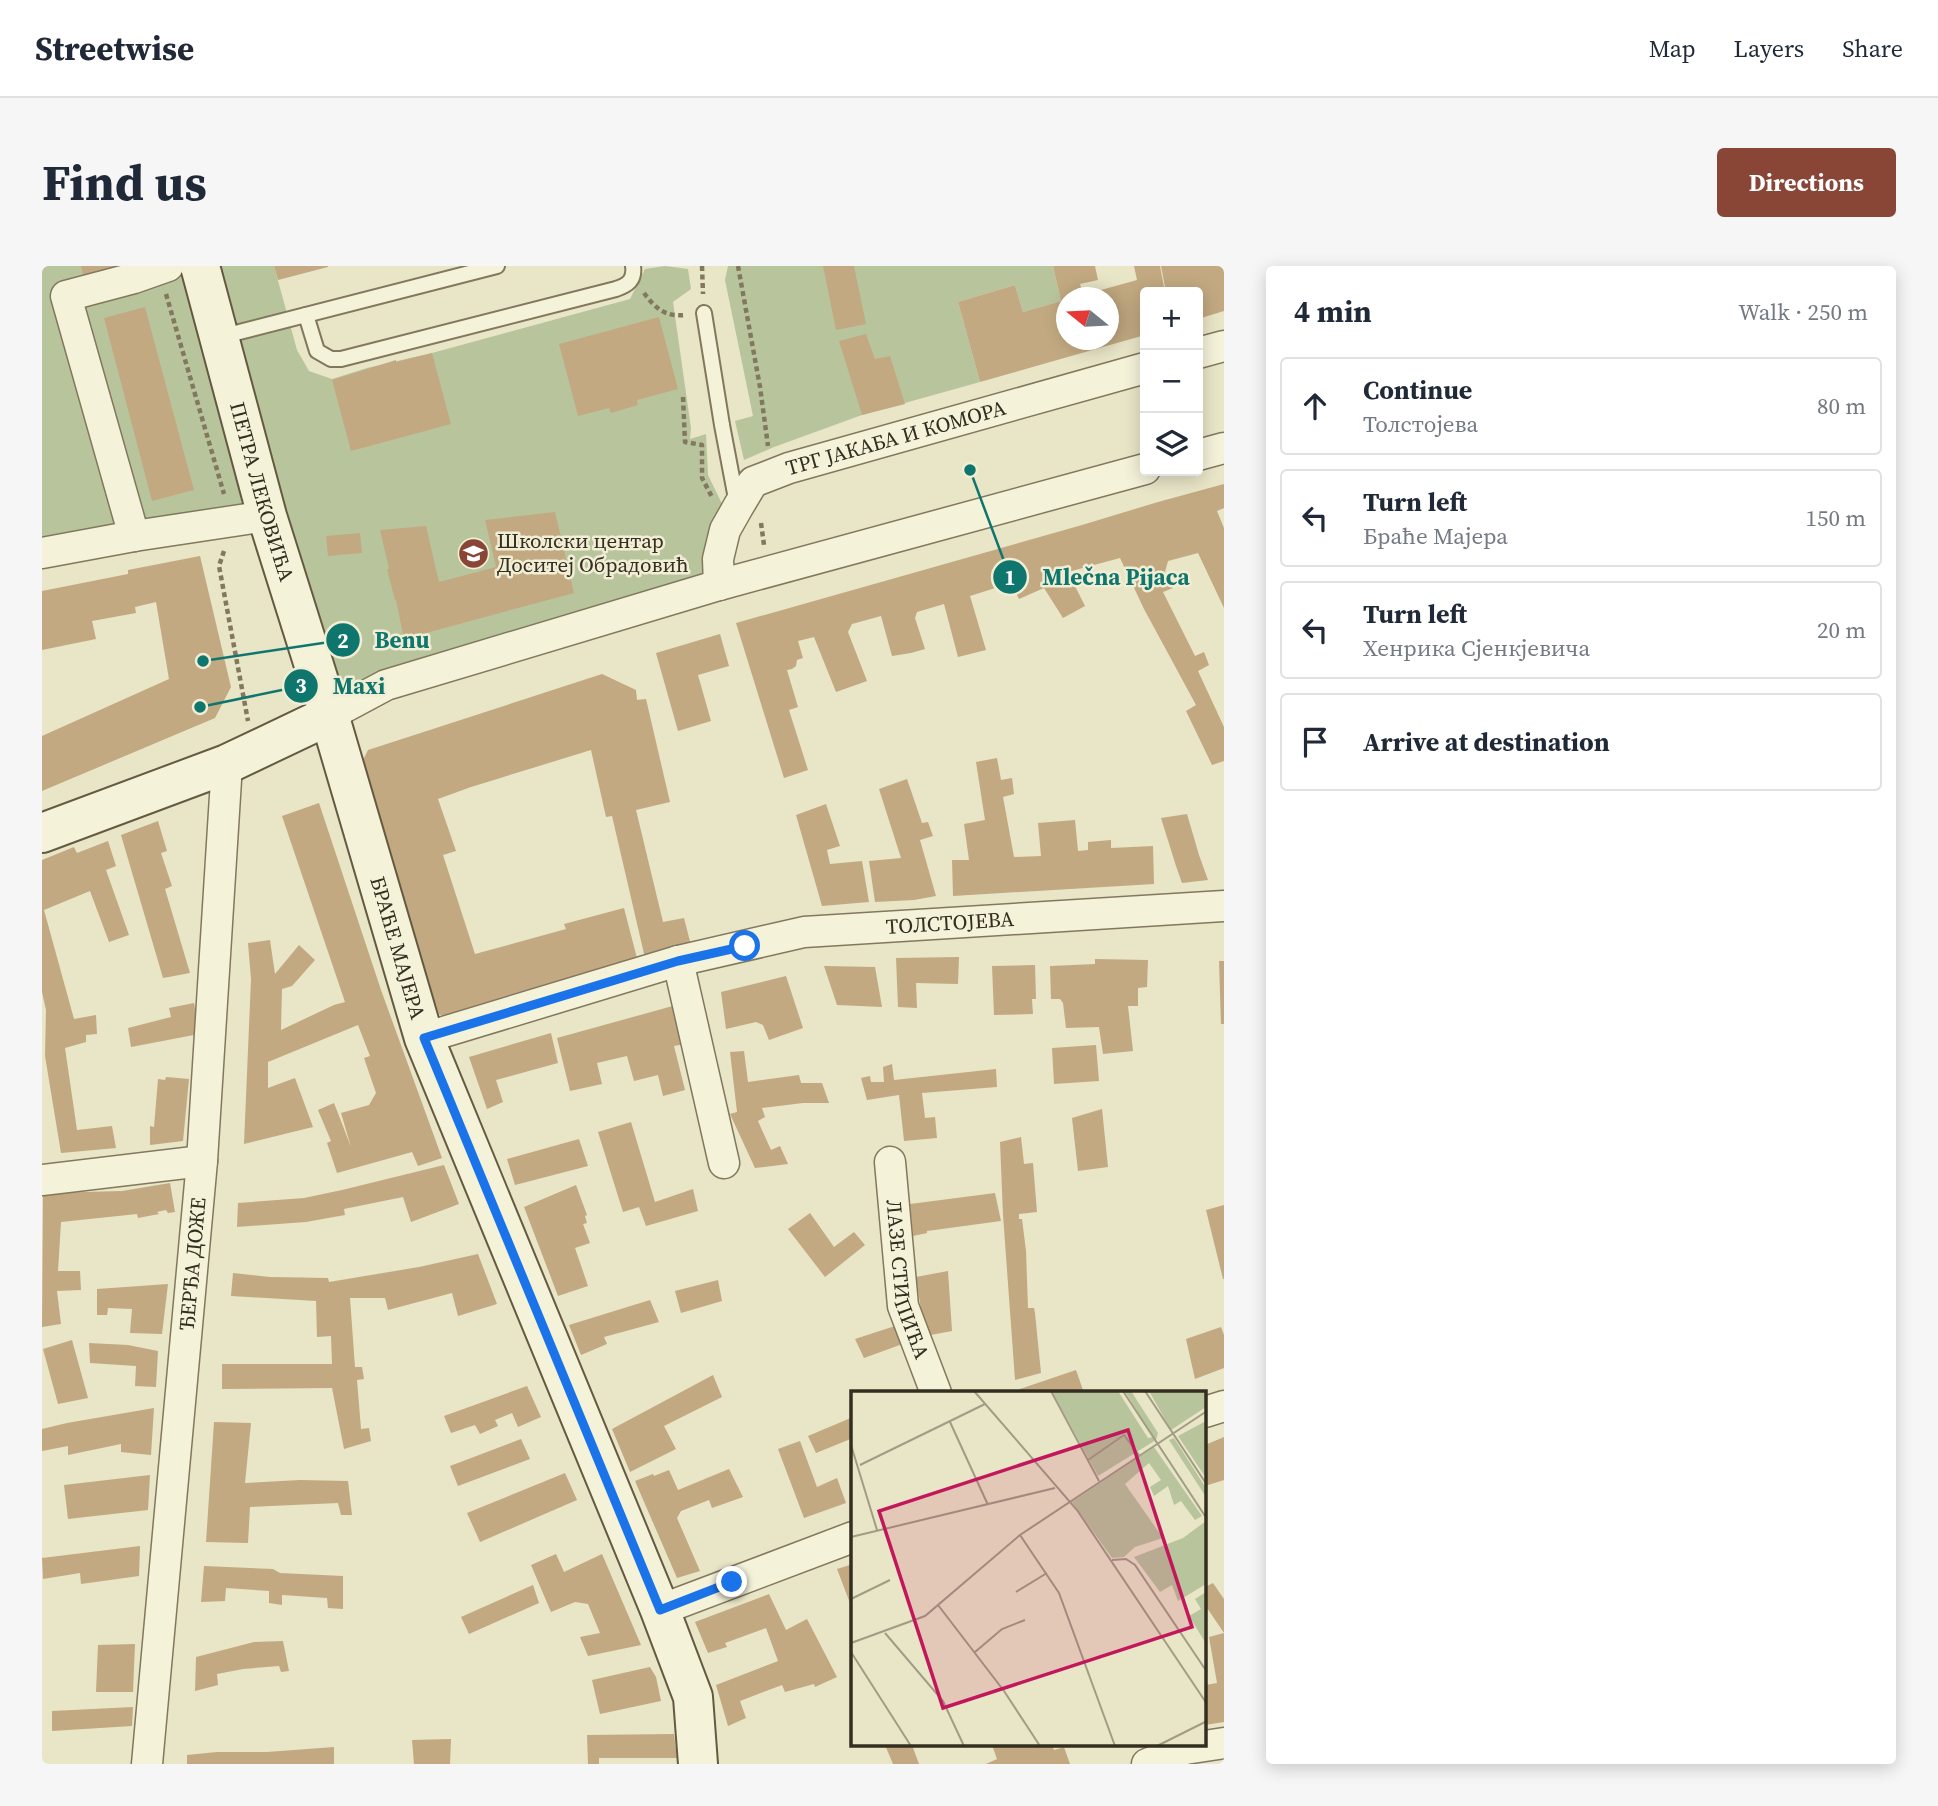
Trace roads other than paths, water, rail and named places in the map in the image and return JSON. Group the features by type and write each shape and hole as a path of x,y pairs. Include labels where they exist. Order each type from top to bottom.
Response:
{"street":[{"path":"134,536 66,296 168,266"},
{"name":"ПЕТРА ЛЕКОВИЋА","path":"200,266 267,516 328,716"},
{"path":"1203,352 1224,346"},
{"name":"ТРГ ЈАКАБА И КОМОРА","path":"719,585 718,559 726,530 753,482 789,468 1140,369"},
{"path":"1203,454 1224,448"},
{"path":"42,834 228,764 386,685 719,585 1140,471"},
{"path":"42,554 134,536 267,516"},
{"name":"БРАЋЕ МАЈЕРА","path":"328,716 424,1038 660,1610 693,1697 698,1764"},
{"name":"ЂЕРЂА ДОЖЕ","path":"147,1764 202,1161 228,764"},
{"name":"ТОЛСТОЈЕВА","path":"424,1038 678,961 804,932 1224,906"},
{"path":"678,961 724,1163"},
{"path":"42,1180 202,1161"},
{"name":"ЛАЗЕ СТИПИЋА","path":"890,1161 903,1306 935,1391"},
{"path":"1206,1412 1224,1406"},
{"path":"660,1610 851,1537"},
{"path":"1206,1746 1224,1743"},
{"path":"1147,1764 1185,1749 1204,1746"}],"lane":[{"path":"219,337 497,266"},
{"path":"306,315 317,351 331,359 341,359 616,289 626,286 632,273"},
{"path":"704,313 737,507"}],"place":[{"name":"Mlečna Pijaca","path":"970,470"},
{"name":"Школски центар Доситеј Обрадовић","path":"474,553"},
{"name":"Benu","path":"203,661"},
{"name":"Maxi","path":"200,707"}]}
